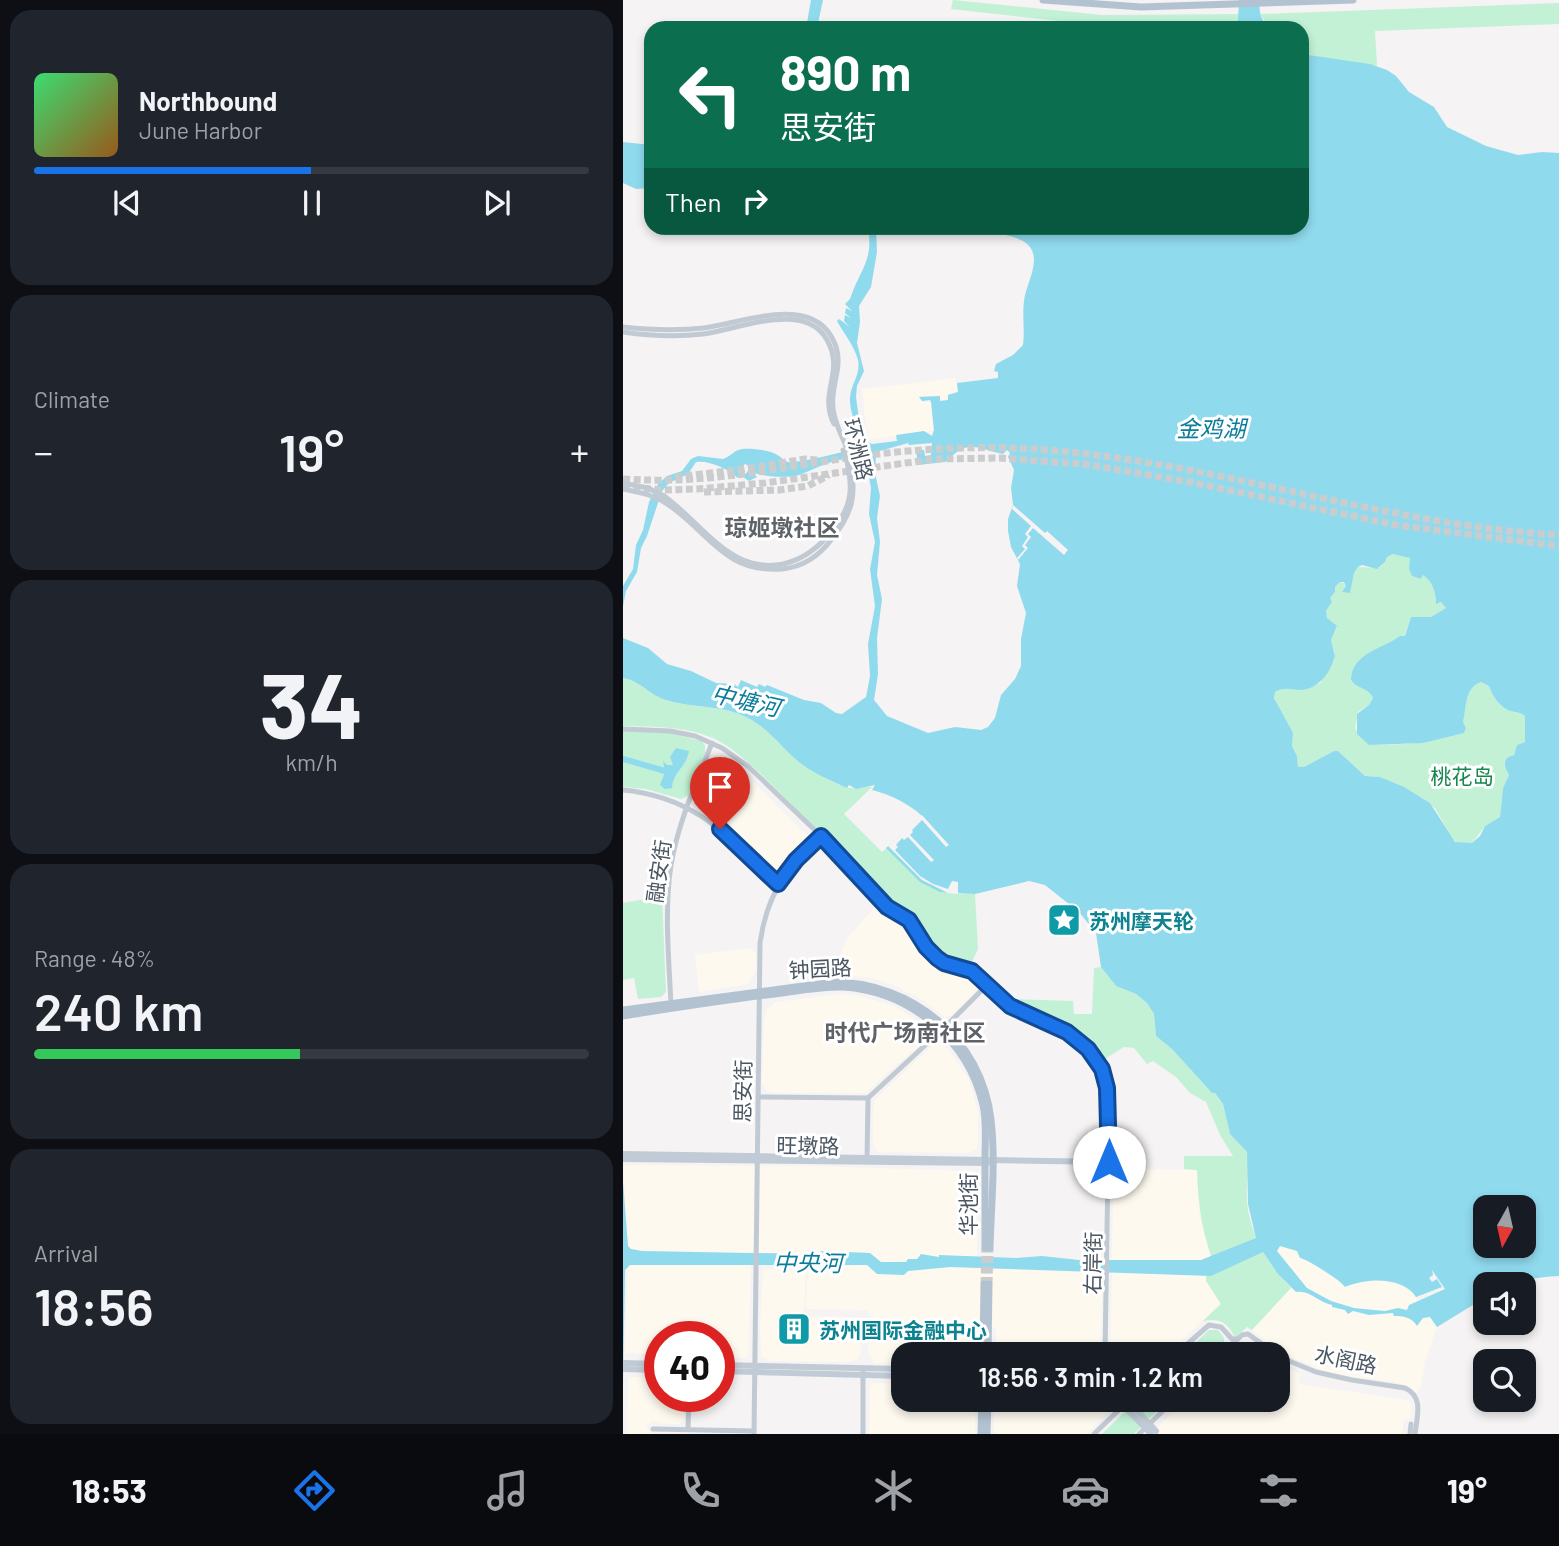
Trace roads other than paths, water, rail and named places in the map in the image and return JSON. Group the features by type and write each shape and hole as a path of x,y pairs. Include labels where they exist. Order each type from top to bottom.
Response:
{"main road":[{"path":"1043,0 1123,6 1353,0"},
{"name":"钟园路","path":"623,1016 760,993 833,987 868,991 906,1004 944,1029 964,1058 979,1092 986,1120 987,1162"},
{"name":"钟园路","path":"623,1010 671,1006"},
{"name":"旺墩路","path":"623,1157 1109,1162"},
{"name":"华池街","path":"987,1162 987,1248"},
{"path":"984,1342 987,1284 988,1342"},
{"path":"624,1366 644,1365"},
{"path":"624,1366 644,1368"},
{"path":"735,1367 755,1369"},
{"path":"735,1370 891,1370"},
{"path":"863,1371 891,1374"},
{"path":"981,1434 982,1412"},
{"path":"987,1434 988,1412"},
{"path":"1134,1412 1154,1432"}],"street":[{"name":"环洲路","path":"623,327 654,330 695,329 785,314 800,315 812,320 829,334 838,354 839,372 833,408 855,482 854,496 843,525 816,556 792,568 755,568 733,560 663,498 623,483"},
{"name":"环洲路","path":"623,332 688,335 785,318 810,324 826,338 834,358 828,414 845,449"},
{"name":"环洲路","path":"623,489 647,491"},
{"name":"右岸街","path":"623,729 678,732 712,743 748,766 821,836 887,907 912,923 928,951 944,963 972,971 986,986 1017,1010 1067,1032 1098,1060 1106,1080 1108,1096 1105,1342"},
{"name":"融安街","path":"671,1006 668,923 669,882 674,849 712,743"},
{"path":"623,790 658,795 687,807 720,829 778,884"},
{"name":"思安街","path":"754,1432 762,928 778,884 796,860 821,836"},
{"path":"758,1097 868,1098 944,1029 986,986"},
{"path":"867,1161 868,1098"},
{"path":"1189,1342 1206,1326 1218,1325 1227,1333 1229,1342"},
{"name":"水阁路","path":"1227,1333 1233,1339 1249,1334 1282,1357 1327,1375 1409,1389 1416,1395 1418,1404 1412,1434"},
{"path":"1235,1342 1238,1339"},
{"path":"863,1371 863,1434"},
{"path":"688,1429 689,1412"},
{"path":"1094,1434 1115,1412"},
{"path":"1139,1434 1160,1412"},
{"name":"水阁路","path":"1411,1424 1412,1434"},
{"path":"653,1429 754,1432"}],"water":[{"path":"811,0 823,0 818,21 807,21"},
{"path":"1239,0 1259,0 1264,21 1238,20"},
{"name":"金鸡湖","path":"1309,55 1370,64 1387,70 1396,76 1409,92 1434,107 1447,127 1486,146 1518,155 1559,153 1559,1276 1536,1279 1536,1272 1473,1272 1473,1305 1437,1327 1430,1317 1423,1318 1417,1326 1410,1319 1394,1316 1393,1313 1369,1315 1353,1311 1348,1314 1345,1310 1332,1307 1311,1295 1296,1292 1278,1274 1263,1252 1211,1276 951,1267 908,1271 904,1275 877,1274 867,1265 630,1265 625,1270 623,1382 623,1182 628,1246 642,1251 870,1253 881,1262 906,1262 908,1259 917,1259 921,1254 939,1257 1042,1256 1079,1260 1201,1260 1256,1238 1248,1204 1247,1152 1230,1134 1223,1104 1172,1049 1156,1036 1154,1014 1147,1003 1136,994 1116,986 1101,967 1096,933 1079,912 1045,885 1029,881 975,894 940,892 920,882 886,848 922,816 911,807 872,790 875,785 856,789 849,785 847,788 816,773 799,762 764,728 740,714 666,700 623,678 623,638 648,648 667,664 691,671 716,683 734,684 738,687 741,680 757,687 759,684 765,687 767,685 804,700 821,703 836,713 842,714 866,697 870,676 868,644 875,606 870,569 875,542 869,514 871,488 866,461 842,459 802,474 782,477 750,471 757,477 749,481 743,477 751,467 745,464 740,470 743,473 738,478 718,466 696,462 688,474 669,483 662,491 641,548 637,572 626,591 623,606 623,586 633,569 636,545 643,530 649,502 658,484 667,476 682,471 691,459 698,456 723,459 739,450 751,449 771,452 793,462 856,447 857,435 850,398 858,360 837,321 839,319 850,327 844,321 845,315 851,318 845,313 846,308 852,311 845,304 850,299 867,258 869,235 876,235 877,252 871,287 859,306 857,343 864,371 857,386 856,397 860,427 865,441 872,444 897,441 896,435 924,431 932,436 934,430 931,402 922,401 919,397 940,396 940,401 948,400 948,395 958,392 957,383 998,378 998,372 994,371 996,364 1013,355 1023,345 1024,301 1034,261 1030,247 1023,241 1004,235 1309,235","holes":["908,443 932,443 931,455 925,456 924,450 916,450 918,465 945,462 960,450 972,447 1003,454 1007,450 1010,453 1008,457 1014,470 1011,488 1013,505 1008,519 1008,531 1011,547 1020,564 1017,586 1026,613 1021,639 1021,666 1015,679 1001,695 995,718 988,727 981,730 955,727 928,733 887,716 874,700 882,599 877,575 880,542 877,518 880,496 875,473 876,456 880,451","1393,554 1410,558 1409,569 1412,576 1421,579 1423,575 1433,588 1436,604 1441,602 1446,608 1431,617 1411,617 1405,636 1400,636 1369,653 1356,664 1351,680 1369,692 1373,698 1369,705 1357,714 1357,734 1369,745 1423,743 1464,733 1467,699 1472,689 1481,682 1489,686 1502,706 1525,716 1525,742 1517,745 1514,755 1507,758 1505,763 1509,775 1503,788 1500,817 1485,826 1480,836 1472,843 1455,842 1430,803 1404,787 1380,777 1365,776 1338,751 1304,767 1298,767 1292,746 1293,733 1274,698 1278,690 1302,690 1314,686 1324,678 1331,667 1335,656 1331,640 1337,626 1327,618 1326,611 1332,602 1330,598 1335,587 1344,582 1346,586 1342,592 1350,593 1358,567 1362,565 1377,569","1280,1246 1297,1251 1300,1258 1345,1287 1363,1282 1393,1282 1410,1290 1416,1297 1442,1287 1437,1279 1432,1282 1429,1278 1433,1275 1432,1270 1445,1289 1409,1305 1407,1310 1354,1308 1331,1301 1307,1288 1277,1251"]},
{"path":"623,142 644,144 644,188 636,189 623,183"},
{"path":"676,748 689,751 672,788 665,789 660,785 665,772 663,761 667,765 673,765 670,757"}],"waterway":[{"path":"623,759 665,771"}],"tunnel":[{"path":"623,479 678,480 729,476 907,451 957,448 1033,449 1099,455 1165,466 1427,519 1559,535"},
{"path":"623,487 697,489 765,483 934,459 999,458 1084,464 1190,482 1396,525 1559,546"},
{"path":"675,477 805,459 819,460"},
{"path":"704,492 779,490 808,486 829,475"},
{"path":"984,1284 985,1248"},
{"path":"989,1284 990,1248"}],"place":[{"name":"苏州摩天轮","path":"1064,920"},
{"name":"苏州国际金融中心","path":"794,1329"}],"district":[{"name":"琼姬墩社区","path":"782,527"},
{"name":"时代广场南社区","path":"905,1032"}],"water label":[{"name":"中塘河","path":"746,700"},
{"name":"中央河","path":"808,1262"}],"park label":[{"name":"桃花岛","path":"1462,775"}]}
